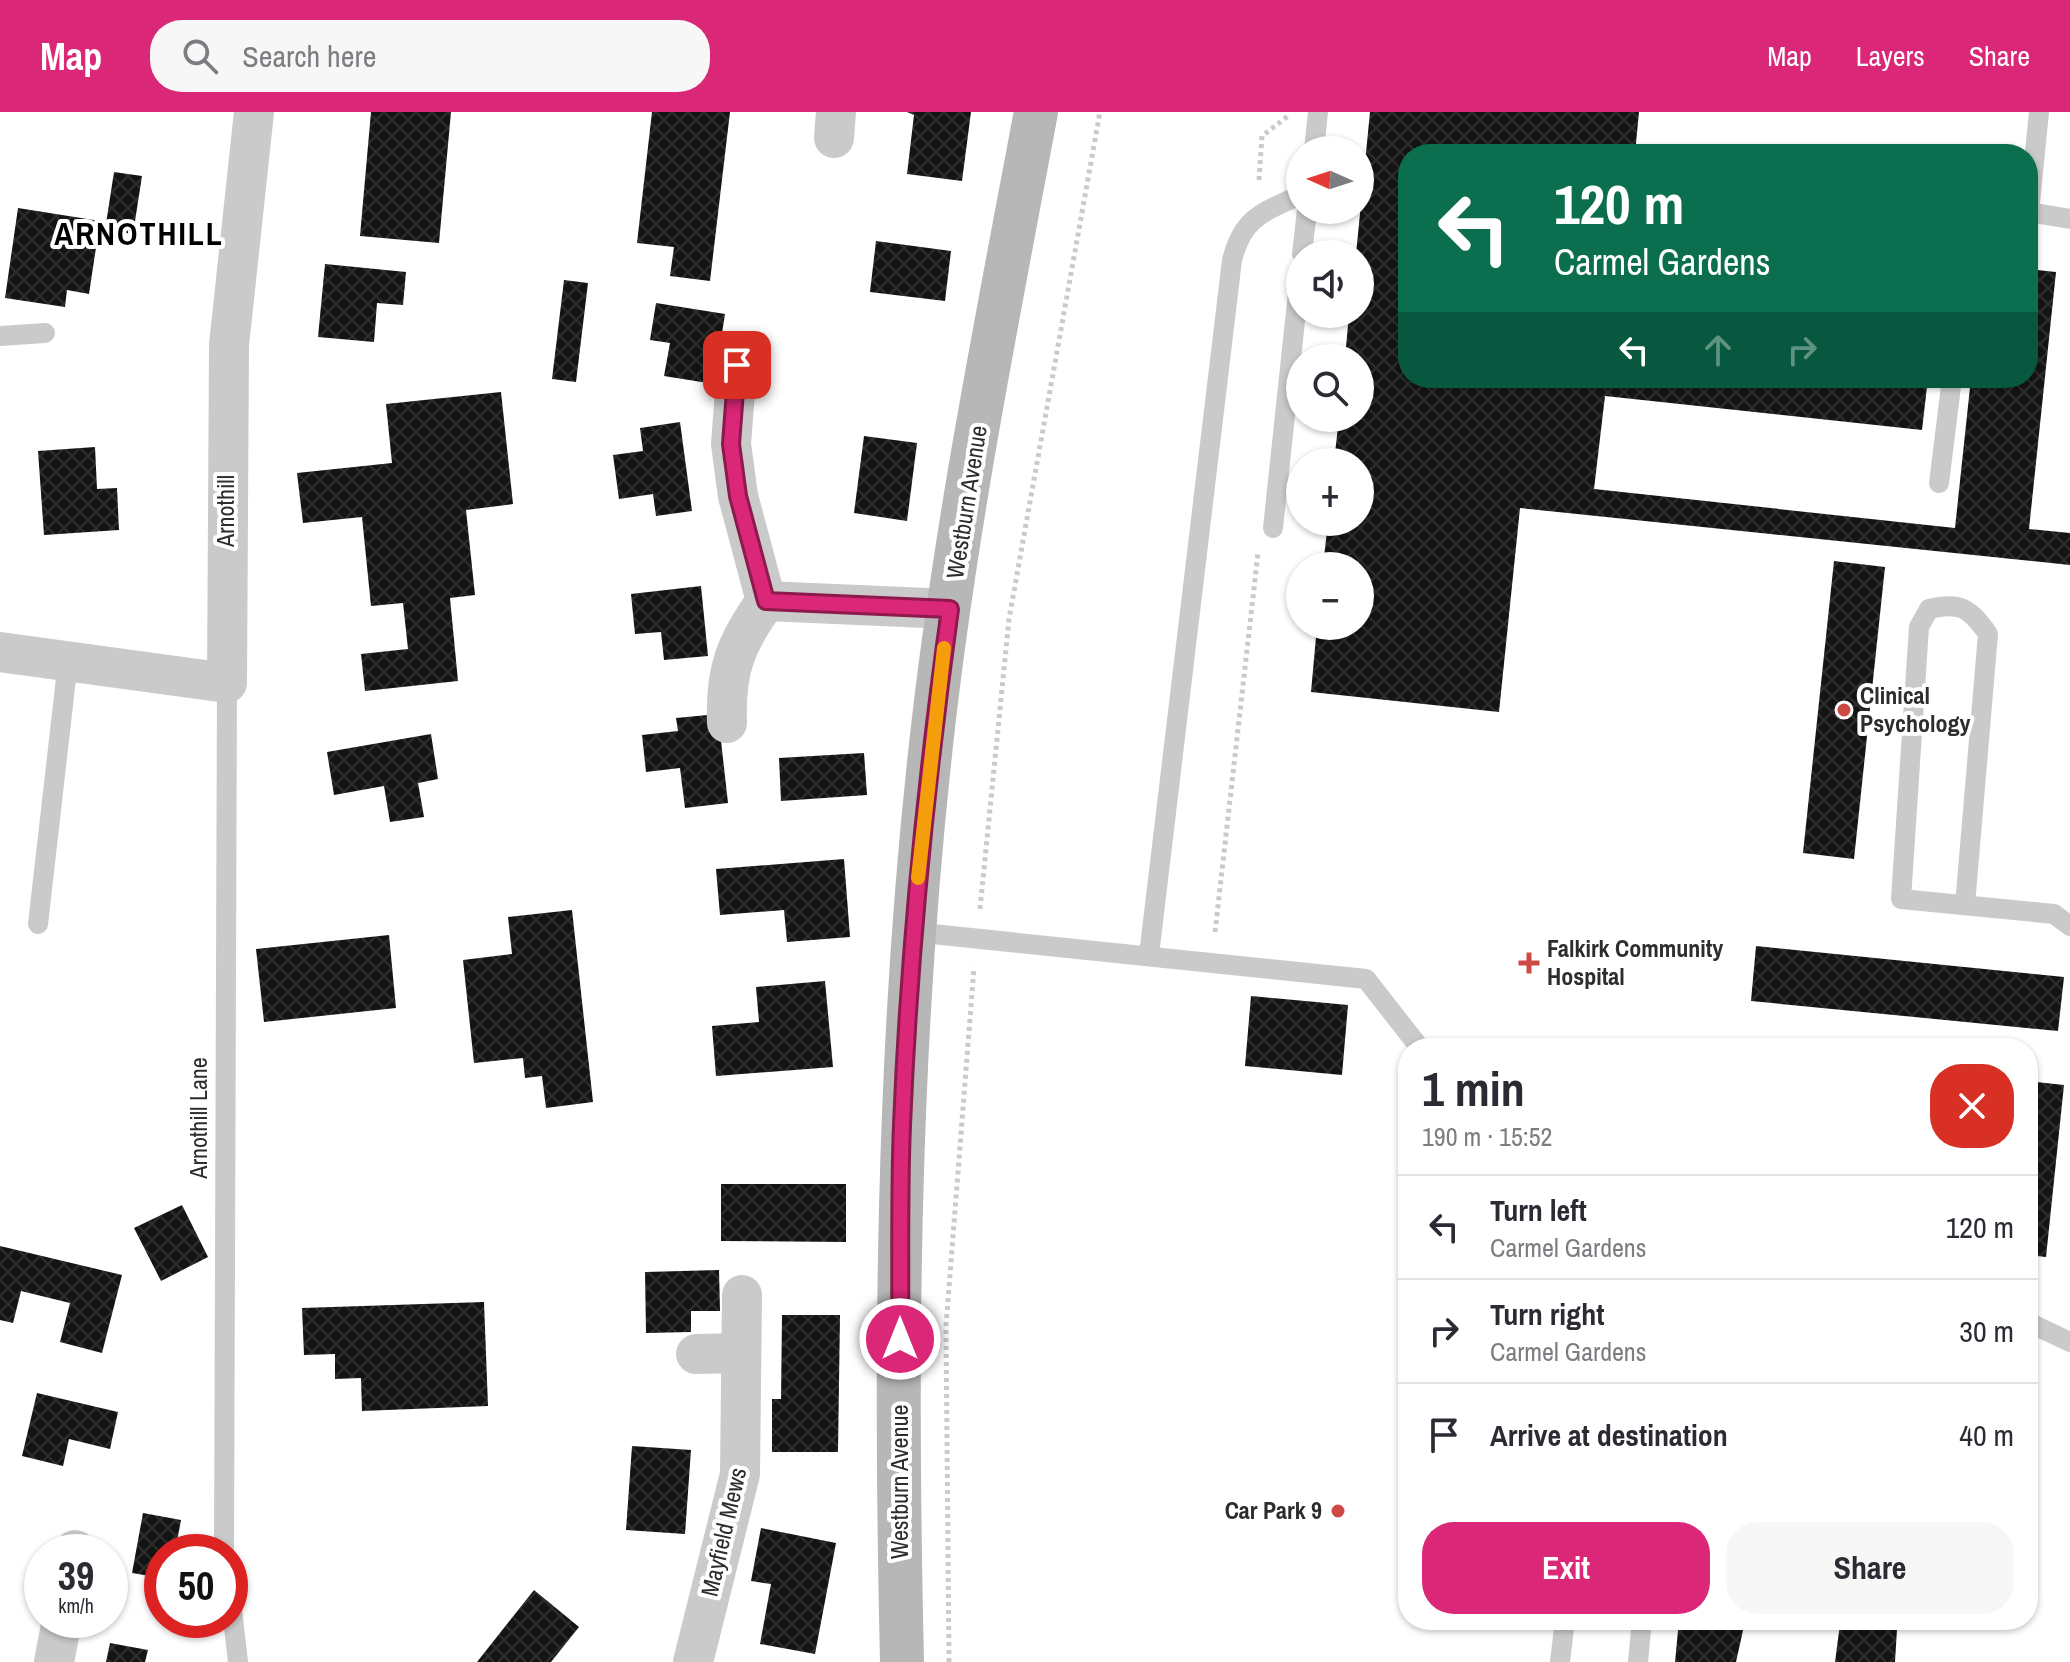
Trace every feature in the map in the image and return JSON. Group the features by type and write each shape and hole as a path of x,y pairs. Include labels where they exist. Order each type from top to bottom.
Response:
{"main road":[{"name":"Westburn Avenue","path":"902,1662 902,1128 913,932 930,751 960,535 1036,112"}],"street":[{"name":"Arnothill","path":"227,683 229,345 254,112"},
{"path":"737,365 731,444 738,496 766,601"},
{"path":"766,601 950,609"},
{"path":"727,723 726,685 736,650 741,635 766,601"},
{"path":"0,652 227,683"},
{"name":"Mayfield Mews","path":"693,1662 740,1474 742,1295"},
{"path":"696,1354 741,1353"},
{"path":"54,1662 59,1638"}],"lane":[{"path":"1315,136 1318,112"},
{"path":"2035,144 2039,112"},
{"path":"1149,955 1232,260 1238,236 1250,220 1286,202"},
{"path":"2038,214 2070,219"},
{"path":"1273,528 1294,328"},
{"path":"0,336 45,333"},
{"path":"1939,483 1951,388"},
{"path":"1965,905 1988,634 1971,611 1946,605 1929,609 1919,627 1901,899 2054,914 2070,926"},
{"path":"38,924 68,661"},
{"name":"Arnothill Lane","path":"224,1534 227,683"},
{"path":"913,932 1366,979 1412,1038"},
{"path":"2038,1325 2069,1334"},
{"path":"1560,1662 1564,1630"},
{"path":"1638,1662 1641,1630"},
{"path":"235,1638 238,1662"}],"path":[{"path":"949,1662 946,1326 977,937 1009,619 1100,112"}],"building":[{"path":"371,112 451,112 439,243 360,236"},
{"path":"652,112 730,112 710,281 670,276 674,247 637,243"},
{"path":"907,112 971,112 962,181 907,174 914,115"},
{"path":"1370,112 1639,112 1636,144 1398,144 1398,388 1927,388 1922,430 1605,396 1594,489 1955,528 1970,388 2038,388 2038,270 2056,272 2029,529 2070,533 2070,565 1520,508 1499,712 1311,692 1316,640 1374,640 1374,552 1325,552 1326,536 1374,536 1374,448 1336,448 1337,432 1374,432 1374,344 1346,344 1348,328 1374,328 1374,240 1357,240 1359,224 1374,224 1374,136 1368,136"},
{"path":"114,172 142,176 133,234 105,230"},
{"path":"18,208 100,221 89,294 67,290 65,307 5,298"},
{"path":"876,241 951,251 945,301 870,292"},
{"path":"325,264 406,272 403,305 377,303 374,342 318,337"},
{"path":"564,280 588,283 576,382 552,379"},
{"path":"656,303 725,314 714,384 664,376 670,343 650,340"},
{"path":"501,392 513,504 466,510 475,595 450,598 458,681 365,691 361,654 408,649 403,603 371,606 362,517 303,523 297,473 392,463 386,404"},
{"path":"680,422 692,511 656,516 653,494 619,499 613,455 643,451 640,428"},
{"path":"864,436 917,443 907,521 854,513"},
{"path":"95,447 97,489 117,488 119,530 44,535 38,451"},
{"name":"Clinical Psychology","path":"1834,561 1885,567 1854,859 1803,853"},
{"path":"701,586 708,656 664,660 661,632 635,634 631,594"},
{"path":"718,714 728,803 685,808 680,768 646,772 642,735 678,731 676,718"},
{"path":"431,734 438,779 418,783 424,817 390,822 384,786 334,795 327,752"},
{"path":"864,753 867,795 781,801 779,758"},
{"path":"844,859 850,937 787,942 784,910 720,915 716,869"},
{"path":"572,910 593,1102 546,1108 542,1076 525,1078 523,1058 474,1063 463,960 512,954 508,917"},
{"path":"389,935 396,1008 264,1022 256,949"},
{"path":"1756,946 2064,977 2058,1031 1751,1001"},
{"path":"825,981 833,1067 716,1076 712,1026 759,1022 756,987"},
{"path":"1251,996 1348,1005 1342,1075 1245,1066"},
{"path":"2038,1082 2064,1085 2046,1257 2038,1256"},
{"path":"721,1184 846,1184 846,1242 721,1241"},
{"path":"182,1205 208,1257 161,1281 134,1228"},
{"path":"0,1246 122,1275 102,1353 60,1342 70,1303 21,1291 13,1323 0,1320"},
{"path":"719,1270 720,1311 691,1311 691,1332 646,1333 645,1272"},
{"path":"484,1302 488,1406 362,1411 361,1378 335,1379 335,1354 304,1355 302,1308"},
{"path":"782,1315 840,1315 838,1452 772,1452 772,1399 781,1399"},
{"path":"37,1393 118,1412 110,1449 69,1439 63,1466 22,1456"},
{"path":"632,1446 691,1450 685,1534 626,1530"},
{"path":"143,1513 181,1520 178,1534 144,1534 144,1575 132,1573"},
{"path":"761,1528 836,1543 815,1654 760,1644 771,1584 751,1581"},
{"path":"534,1590 579,1627 551,1662 477,1662"},
{"path":"1678,1630 1743,1630 1736,1662 1675,1662"},
{"path":"1839,1630 1897,1630 1895,1662 1835,1662"},
{"path":"110,1643 148,1650 145,1662 106,1662"}],"slow traffic":[{"path":"918,878 944,648"}],"place":[{"name":"Clinical Psychology","path":"1844,710"},
{"name":"Falkirk Community Hospital","path":"1529,963"},
{"name":"Car Park 9","path":"1338,1511"}],"district":[{"name":"ARNOTHILL","path":"139,234"}],"route":[{"path":"737,365 731,444 738,496 766,601 950,609 930,751 913,932 902,1128 900,1339"}]}
